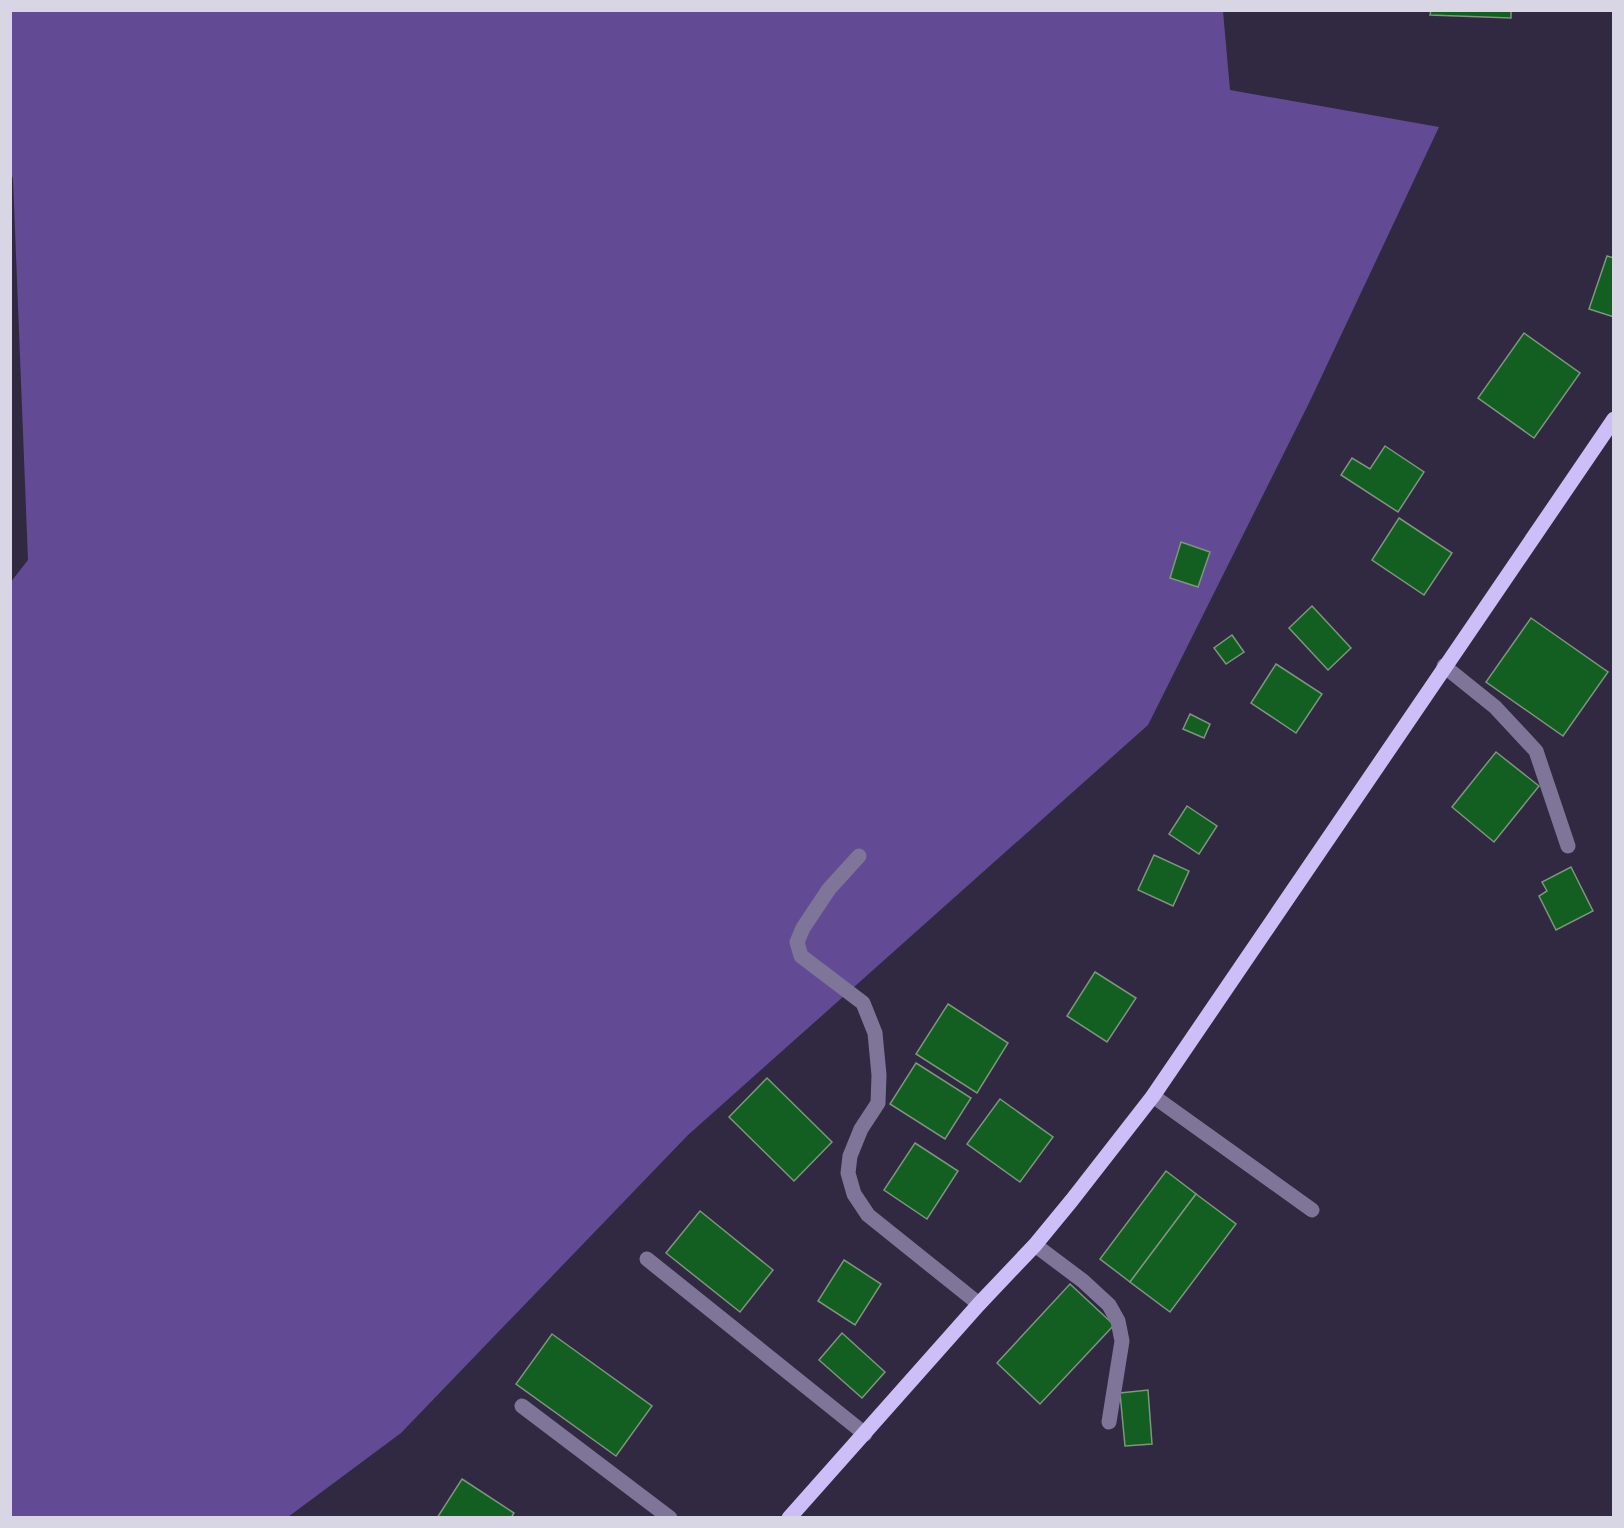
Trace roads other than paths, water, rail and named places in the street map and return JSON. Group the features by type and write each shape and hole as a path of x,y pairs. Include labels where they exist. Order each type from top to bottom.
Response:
{"main road":[{"path":"789,1518 979,1304 1035,1245 1153,1096 1614,418"}],"street":[{"path":"1444,666 1495,706 1536,751 1568,846"},
{"path":"859,856 829,889 802,928 797,942 801,956 863,1004 876,1033 878,1103 861,1129 850,1156 848,1173 854,1194 868,1215 979,1304"},
{"path":"1153,1096 1312,1210"},
{"path":"1035,1245 1083,1281 1109,1305 1118,1321 1122,1341 1109,1422"},
{"path":"647,1259 865,1434"},
{"path":"522,1406 670,1518"}]}
